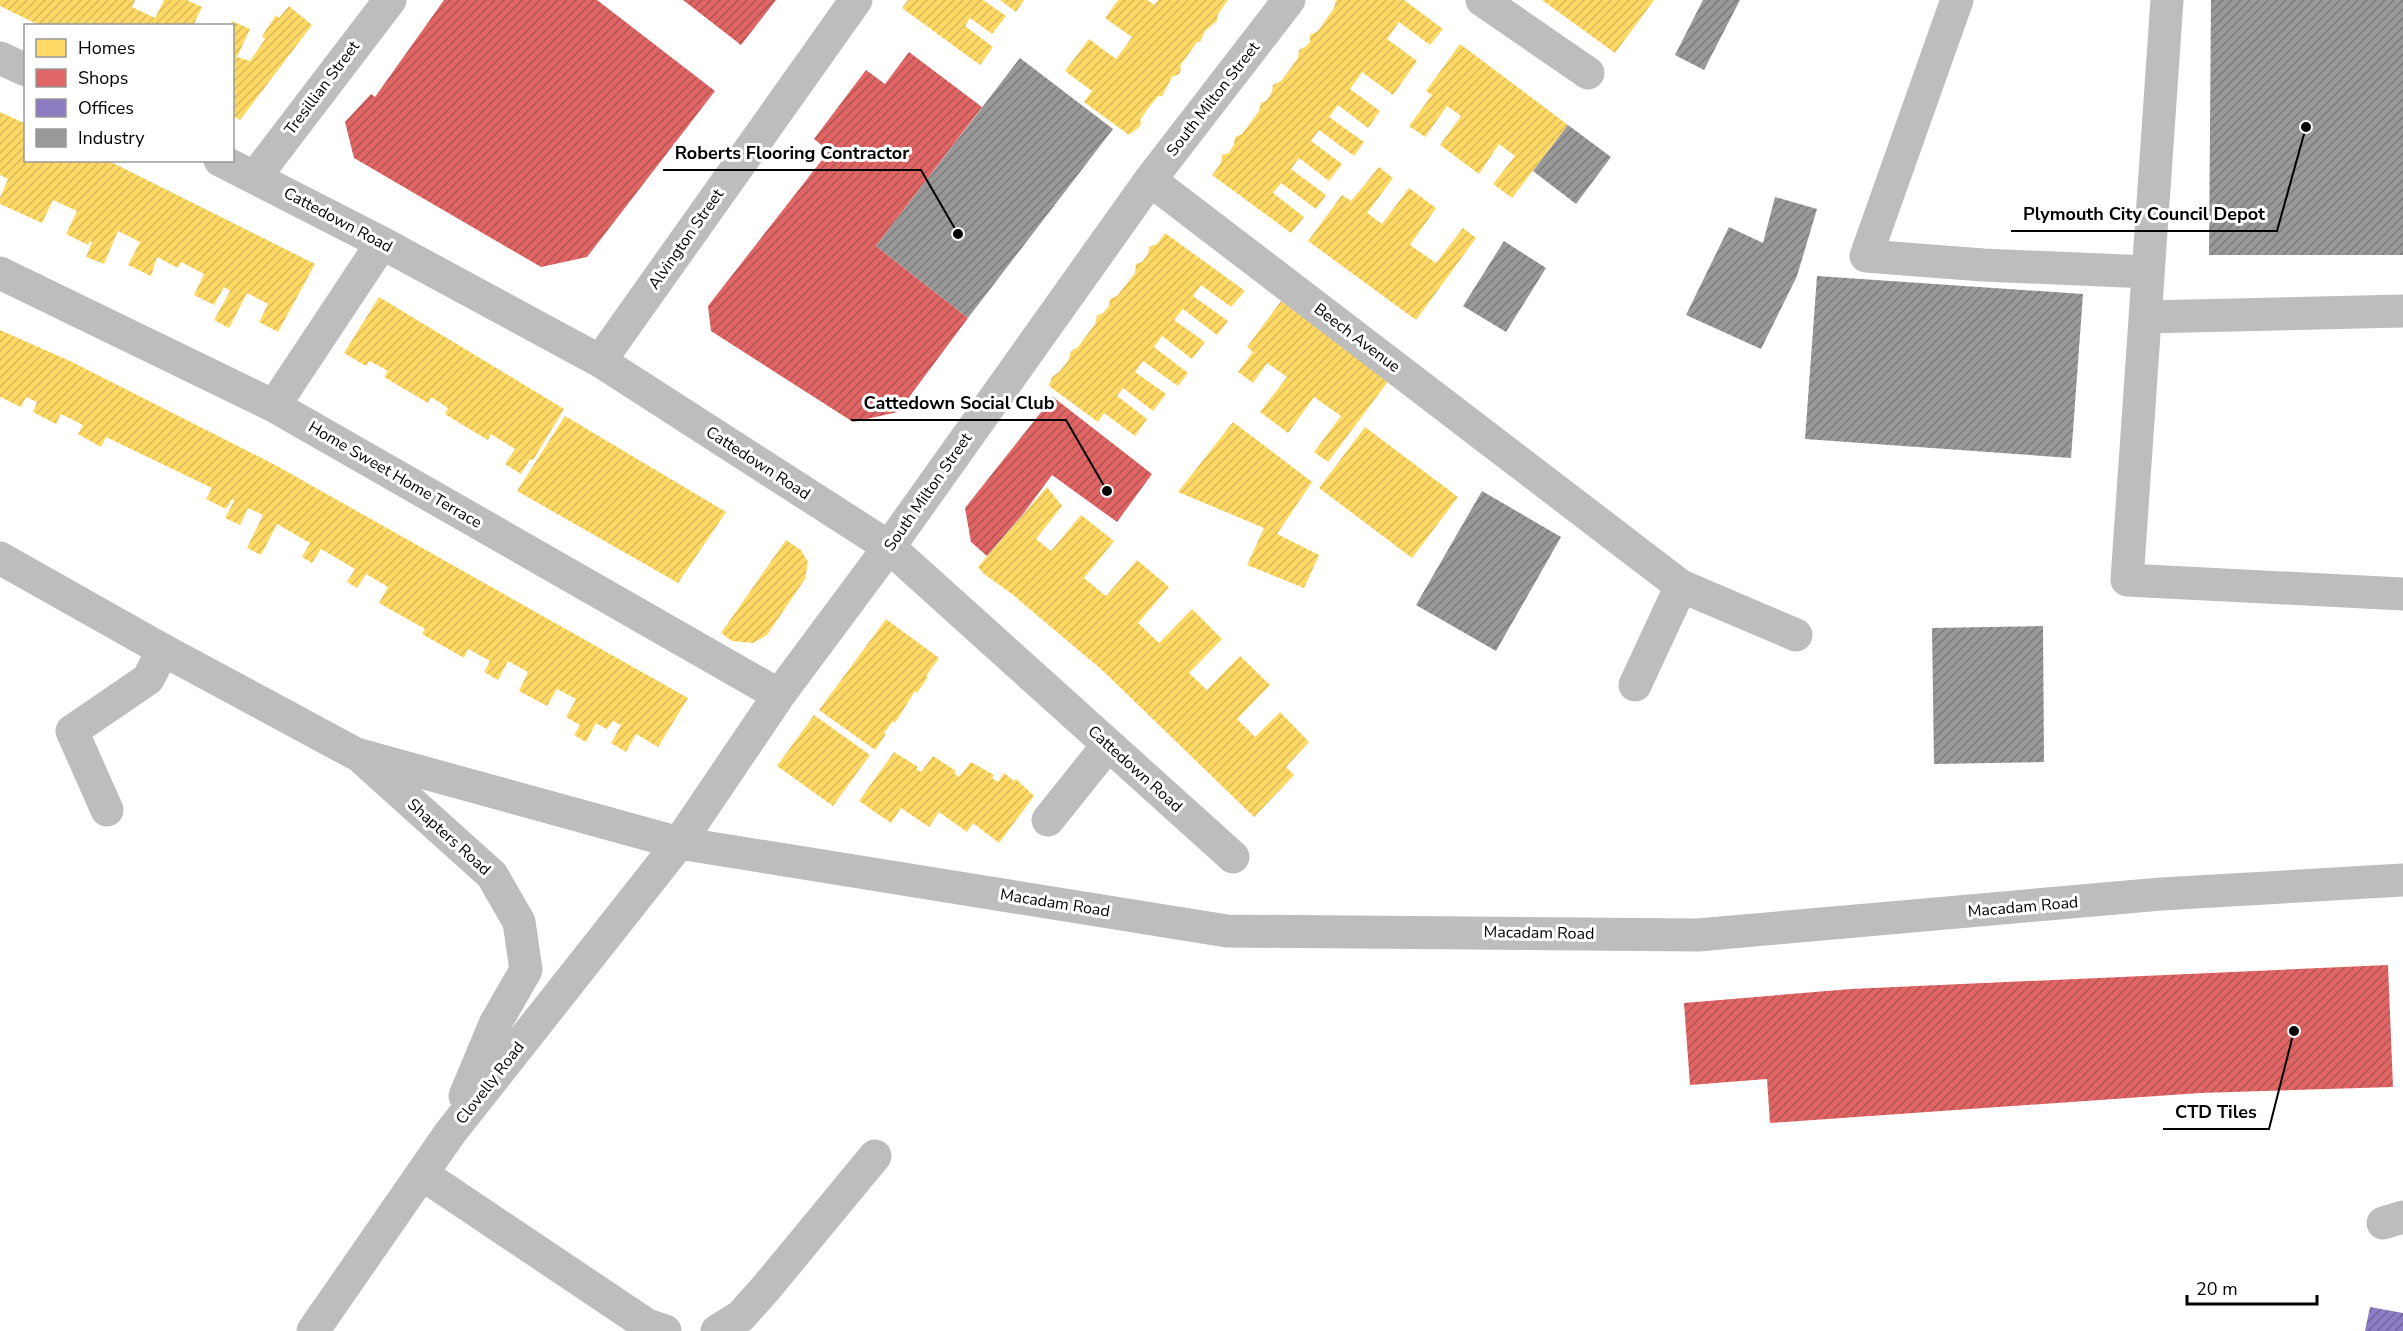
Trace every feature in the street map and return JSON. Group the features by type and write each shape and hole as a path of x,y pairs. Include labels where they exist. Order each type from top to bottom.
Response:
{"street":[{"name":"Tresillian Street","path":"255,177 390,0"},
{"name":"Alvington Street","path":"600,361 856,0"},
{"name":"South Milton Street","path":"679,843 780,695 889,547 1150,180 1289,0"},
{"path":"1482,0 1588,73"},
{"path":"1957,0 1866,256 1983,265 2148,272"},
{"path":"2167,0 2127,580 2403,594"},
{"path":"0,58 24,69"},
{"name":"Cattedown Road","path":"224,162 382,243 600,361 889,547 1233,857"},
{"name":"Beech Avenue","path":"1150,180 1681,586 1796,635"},
{"path":"274,406 382,243"},
{"name":"Home Sweet Home Terrace","path":"0,273 274,406 780,695"},
{"path":"2145,317 2403,311"},
{"name":"Shapters Road","path":"0,558 163,650 356,754 679,843"},
{"path":"1635,685 1681,586"},
{"path":"107,810 72,731 148,680 163,650"},
{"path":"1048,820 1108,745"},
{"name":"Shapters Road","path":"356,754 492,874 519,922 526,970 495,1024 450,1134"},
{"name":"Macadam Road","path":"679,843 1227,930 1698,935 2162,894 2403,880"},
{"name":"Clovelly Road","path":"313,1331 450,1134 679,843"},
{"path":"717,1331 741,1316 875,1156"},
{"path":"422,1174 647,1325 665,1331"}],"building: Homes":[{"path":"0,0 135,0 132,7 155,18 164,0 187,0 202,7 194,24 37,24 0,6"},
{"path":"908,0 983,0 1006,16 992,34 970,18 965,26 993,47 980,65 902,8"},
{"path":"1000,0 1024,0 1016,12"},
{"path":"1118,0 1147,0 1154,5 1158,0 1228,0 1218,14 1217,21 1205,31 1200,42 1197,42 1180,66 1179,74 1172,77 1162,96 1158,96 1140,120 1139,127 1129,135 1084,102 1092,91 1065,71 1089,39 1116,59 1132,37 1105,18"},
{"path":"1336,0 1404,0 1443,29 1430,45 1399,22 1387,39 1417,61 1393,95 1362,72 1350,89 1380,111 1368,128 1338,105 1329,117 1364,142 1354,156 1319,130 1311,141 1342,164 1329,181 1299,158 1291,169 1326,195 1316,209 1281,183 1273,193 1304,217 1291,233 1212,175 1221,163 1222,155 1229,153 1235,137 1242,134 1259,111 1261,103 1267,100 1273,85 1281,81 1298,58 1299,50 1310,42 1310,35 1318,31 1334,8"},
{"path":"1542,0 1654,0 1615,53"},
{"path":"289,6 312,25 240,120 234,117 234,24 231,24 232,21 250,29 237,57 250,61 265,39 262,36 276,15 279,18"},
{"path":"1460,44 1568,125 1512,198 1493,184 1515,156 1499,144 1479,174 1440,145 1461,116 1447,106 1425,137 1409,126 1432,95 1426,91"},
{"path":"0,112 24,123 24,162 111,162 315,264 278,332 259,322 268,304 247,293 229,328 214,320 230,291 224,287 214,305 194,295 204,274 181,262 178,268 157,257 151,276 128,265 140,242 118,231 104,264 86,257 92,242 90,241 88,245 66,234 77,211 53,200 42,223 0,204 0,198 8,179 0,175"},
{"path":"1379,167 1393,178 1367,213 1382,224 1409,188 1436,208 1410,245 1436,263 1463,228 1476,238 1416,320 1308,241 1342,195 1351,201"},
{"path":"1165,233 1245,291 1231,307 1201,285 1193,296 1228,321 1217,335 1183,309 1174,320 1205,342 1192,359 1162,336 1154,347 1188,373 1178,386 1143,361 1135,372 1166,394 1153,411 1123,388 1117,396 1147,419 1135,436 1104,413 1098,422 1049,386 1052,377 1068,361 1071,351 1078,347 1095,324 1097,316 1103,313 1109,306 1110,299 1117,296 1135,273 1136,264 1142,262 1148,254 1149,247 1157,244"},
{"path":"379,297 564,409 533,460 530,459 521,474 505,464 515,449 491,434 488,440 445,414 448,408 431,397 428,403 384,377 388,371 369,361 366,366 344,353"},
{"path":"1281,301 1389,380 1328,462 1314,452 1341,416 1314,397 1288,433 1260,412 1287,377 1267,363 1253,383 1238,372 1253,352 1247,347"},
{"path":"0,330 72,362 277,466 688,698 658,747 636,734 626,752 611,743 621,725 613,721 607,729 596,723 586,742 574,735 580,725 566,717 576,699 557,689 547,706 519,691 528,672 508,661 498,680 484,672 490,661 468,649 464,658 422,634 425,629 379,603 388,587 366,574 357,588 347,582 355,569 321,549 312,563 302,557 310,543 277,524 261,555 247,548 263,515 248,508 240,525 225,518 234,501 232,499 226,509 206,499 212,488 106,437 101,447 78,434 83,425 61,414 56,424 33,412 37,402 26,397 21,407 0,397"},
{"path":"565,416 726,512 678,583 517,491"},
{"path":"1233,422 1312,482 1277,534 1319,555 1304,588 1247,565 1264,528 1178,492"},
{"path":"1365,427 1458,497 1412,558 1319,488"},
{"path":"1047,487 1062,506 1036,539 1051,551 1081,515 1114,541 1084,578 1106,596 1137,560 1169,587 1138,623 1159,643 1192,609 1222,639 1189,673 1207,690 1240,656 1270,685 1237,719 1255,737 1280,712 1309,742 1286,767 1294,775 1254,817 1102,670 978,567"},
{"path":"786,540 801,550 808,562 805,579 767,635 753,643 732,641 721,633"},
{"path":"886,619 939,658 895,723 893,721 884,733 886,734 875,750 819,710"},
{"path":"814,715 870,755 833,806 777,766"},
{"path":"894,752 918,767 916,769 921,772 933,756 956,771 954,773 959,777 971,762 994,775 992,778 998,782 1004,773 1014,781 1016,779 1034,796 999,843 973,823 967,832 939,812 929,827 901,808 891,823 859,801"}],"building: Shops":[{"path":"444,0 597,0 715,91 587,257 541,267 354,158 345,122 371,94 375,97"},
{"path":"683,0 776,0 741,45"},
{"path":"909,52 982,107 876,246 968,318 898,412 853,422 711,331 708,306 829,151 814,139 866,70 885,84"},
{"path":"1053,397 1152,474 1117,522 1052,475 987,556 971,542 965,508"},
{"path":"2388,965 2393,1087 2200,1093 1770,1123 1767,1079 1690,1085 1684,1003 1851,989"}],"building: Offices":[{"path":"2370,1307 2403,1313 2403,1331 2365,1331"}],"building: Industry":[{"path":"1703,0 1740,0 1704,70 1675,55"},
{"path":"2211,0 2403,0 2403,255 2209,255"},
{"path":"1020,58 1113,129 968,318 876,246"},
{"path":"1568,125 1611,157 1576,204 1533,171"},
{"path":"1775,197 1817,209 1797,276 1761,349 1686,315 1729,227 1763,243"},
{"path":"1504,241 1546,268 1506,332 1463,306"},
{"path":"1817,276 2083,294 2071,458 1805,439"},
{"path":"1482,491 1561,537 1496,651 1416,605"},
{"path":"2043,626 2044,762 1934,764 1932,628"}],"place":[{"name":"Plymouth City Council Depot","path":"2306,127"},
{"name":"Roberts Flooring Contractor","path":"958,234"},
{"name":"Cattedown Social Club","path":"1107,491"},
{"name":"CTD Tiles","path":"2294,1031"}]}
